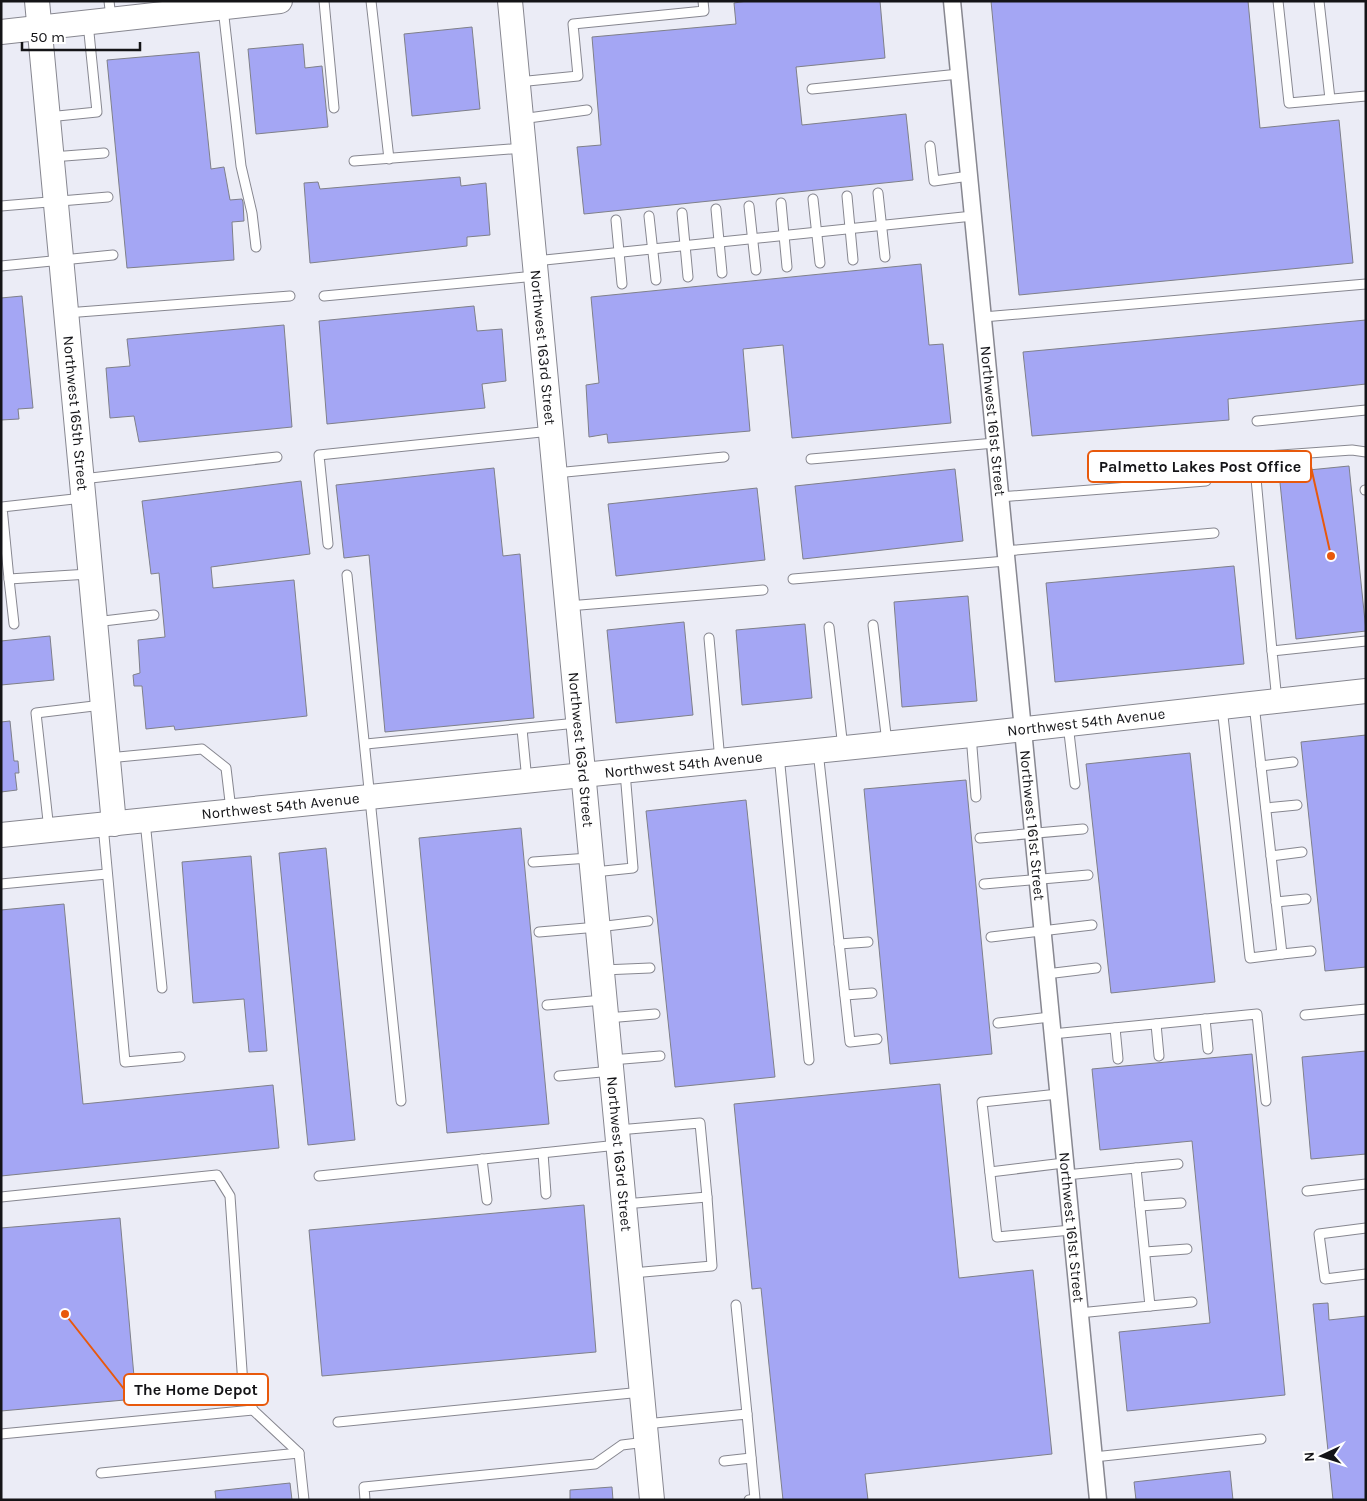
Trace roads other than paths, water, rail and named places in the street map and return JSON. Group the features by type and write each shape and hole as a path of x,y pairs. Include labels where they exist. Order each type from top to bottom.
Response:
{"street":[{"name":"Northwest 165th Street","path":"37,1 108,758 109,824"},
{"path":"1,32 39,28 102,14 174,7 280,1"},
{"name":"Northwest 163rd Street","path":"510,1 580,723 652,1500"},
{"name":"Northwest 161st Street","path":"952,1 1098,1500"},
{"name":"Northwest 54th Avenue","path":"1,835 720,761 1366,691"}],"lane":[{"path":"324,1 334,108"},
{"path":"371,1 389,159"},
{"path":"517,82 578,76 572,24 704,11 702,1"},
{"path":"1278,1 1289,103 1366,96"},
{"path":"1319,1 1330,99"},
{"path":"232,5 241,166 252,213 256,247"},
{"path":"48,117 97,112 102,14"},
{"path":"812,89 960,74"},
{"path":"521,119 587,110"},
{"path":"930,146 934,180 969,176"},
{"path":"354,162 524,148"},
{"path":"51,157 104,153"},
{"path":"878,193 885,257"},
{"path":"847,196 853,260"},
{"path":"1,206 108,197"},
{"path":"813,199 820,263"},
{"path":"780,203 787,267"},
{"path":"749,206 756,270"},
{"path":"716,209 722,274"},
{"path":"682,213 688,277"},
{"path":"649,216 656,280"},
{"path":"324,296 535,268 619,252 973,216"},
{"path":"616,220 622,284"},
{"path":"1,266 114,255"},
{"path":"982,317 1366,284"},
{"path":"66,314 290,296"},
{"path":"1257,420 1366,410"},
{"path":"328,544 319,455 551,431"},
{"path":"811,458 995,443"},
{"path":"1282,954 1261,766 1272,651 1254,457 1352,450 1366,452"},
{"path":"14,624 2,502 277,457"},
{"path":"555,473 724,457"},
{"path":"1000,497 1206,481"},
{"path":"793,579 1214,533"},
{"path":"10,580 91,574"},
{"path":"347,576 366,744 401,1101"},
{"path":"568,606 763,590"},
{"path":"95,622 154,615"},
{"path":"873,625 887,743"},
{"path":"829,628 843,748"},
{"path":"709,638 720,761"},
{"path":"1272,651 1366,641"},
{"path":"49,830 36,713 103,704"},
{"path":"1222,707 1250,958 1311,951"},
{"path":"366,744 580,723"},
{"path":"1068,724 1075,784"},
{"path":"522,729 527,781"},
{"path":"971,734 976,797"},
{"path":"108,758 202,749 226,768 231,811"},
{"path":"818,750 850,1042 878,1039"},
{"path":"779,754 809,1060"},
{"path":"1261,766 1293,762"},
{"path":"533,862 633,868 625,771"},
{"path":"1266,808 1297,805"},
{"path":"145,820 162,988"},
{"path":"109,824 107,874 125,1062 180,1057"},
{"path":"980,838 1083,829"},
{"path":"1271,856 1302,852"},
{"path":"1,884 107,874"},
{"path":"984,884 1088,876"},
{"path":"1276,902 1306,899"},
{"path":"539,932 598,928 648,921"},
{"path":"990,938 1092,925"},
{"path":"840,944 868,942"},
{"path":"602,970 650,968"},
{"path":"1046,974 1096,968"},
{"path":"845,996 872,993"},
{"path":"547,1005 655,1014"},
{"path":"1305,1015 1366,1009"},
{"path":"1052,1034 1257,1014 1266,1101"},
{"path":"998,1023 1050,1017"},
{"path":"1205,1019 1208,1049"},
{"path":"1156,1024 1158,1056"},
{"path":"1116,1028 1118,1059"},
{"path":"559,1076 660,1056"},
{"path":"1058,1094 982,1102 997,1238 1071,1230"},
{"path":"320,1176 542,1153 700,1123 712,1266 631,1273"},
{"path":"542,1153 546,1194"},
{"path":"482,1159 487,1200"},
{"path":"990,1172 1136,1168 1178,1164"},
{"path":"1136,1168 1150,1306"},
{"path":"1,1197 217,1174 230,1196 242,1385 253,1410 299,1453 304,1500"},
{"path":"1307,1191 1366,1184"},
{"path":"624,1204 707,1197"},
{"path":"1140,1206 1181,1203"},
{"path":"1366,1228 1319,1234 1325,1279 1366,1274"},
{"path":"1145,1252 1187,1250"},
{"path":"1079,1313 1192,1302"},
{"path":"736,1305 755,1499 749,1500"},
{"path":"338,1422 642,1392"},
{"path":"1,1434 253,1410"},
{"path":"365,1500 364,1487 595,1464 622,1445 646,1433 747,1414"},
{"path":"1094,1458 1261,1439"},
{"path":"101,1473 299,1453"},
{"path":"724,1461 751,1458"}],"place":[{"name":"Palmetto Lakes Post Office","path":"1331,556"},
{"name":"The Home Depot","path":"65,1314"}]}
